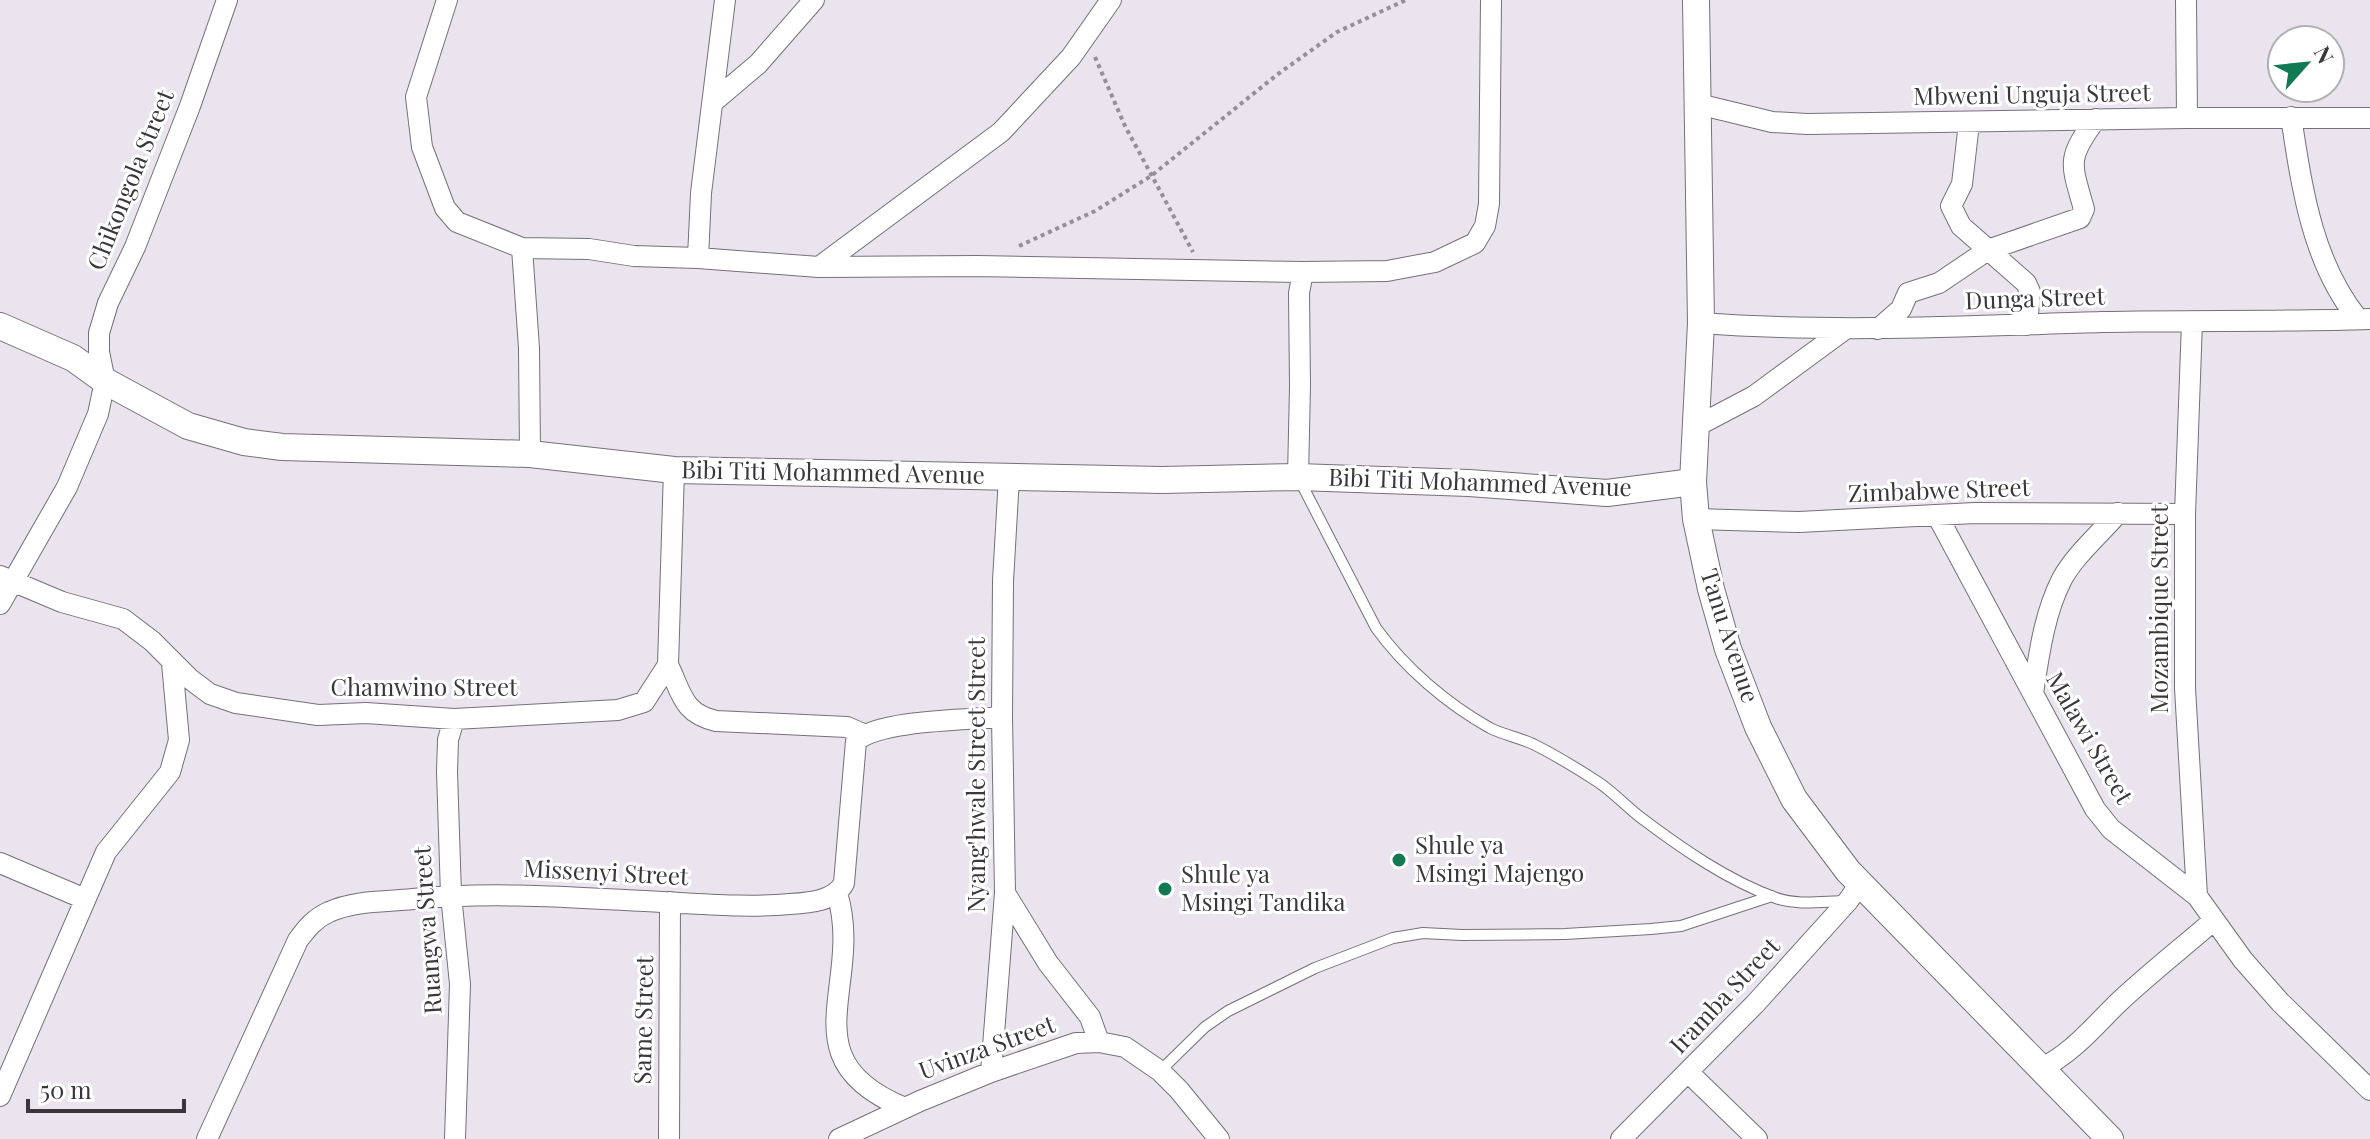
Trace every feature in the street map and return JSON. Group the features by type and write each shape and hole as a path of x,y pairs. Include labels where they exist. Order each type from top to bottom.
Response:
{"street":[{"name":"Chikongola Street","path":"105,381 99,333 108,303 135,247 227,0"},
{"path":"447,0 416,97 422,147 445,208 457,222 522,248 589,249 634,256 819,267 977,266 1303,272 1387,271 1435,262 1475,243 1485,226 1489,204 1491,0"},
{"path":"698,258 701,193 725,0"},
{"path":"713,102 758,64 814,0"},
{"path":"819,267 1001,132 1071,57 1111,0"},
{"name":"Tanu Avenue","path":"1696,0 1701,323 1693,482 1696,519 1724,634 1758,727 1794,799 1848,871 1855,891 2110,1139"},
{"path":"2186,0 2187,118"},
{"name":"Mbweni Unguja Street","path":"1698,104 1772,122 1807,124 2370,118"},
{"path":"2291,117 2314,233 2337,289 2364,319"},
{"path":"1878,329 1901,309 1908,293 1939,283 1988,250 2081,216 2084,209 2072,160 2077,146 2096,119"},
{"path":"1969,123 1962,184 1951,206 1961,226 2026,283 2030,292 2027,325"},
{"path":"522,248 528,332 530,454"},
{"path":"1298,477 1299,293 1303,272"},
{"name":"Dunga Street","path":"1701,323 1844,330 2364,319"},
{"name":"Mozambique Street","path":"2192,322 2185,514 2185,688 2197,896"},
{"name":"Bibi Titi Mohammed Avenue","path":"0,326 73,358 105,381 188,426 244,442 282,447 530,454 674,470 1162,480 1298,477 1469,483 1607,493 1693,482"},
{"path":"1695,427 1754,396 1844,330"},
{"path":"0,604 6,578 82,455 98,414 105,381"},
{"path":"674,470 668,665 689,709 702,718 716,721 847,727 863,734"},
{"name":"Nyang'hwale Street Street","path":"991,1072 1005,893 1003,581 1009,477"},
{"name":"Zimbabwe Street","path":"1696,519 1799,522 1975,513 2185,514"},
{"path":"2033,693 2041,644 2062,579 2118,513"},
{"name":"Malawi Street","path":"1938,517 2095,809 2111,829 2197,896 2243,960 2280,1002 2370,1090"},
{"name":"Chamwino Street","path":"6,578 62,602 123,619 210,694 236,703 318,715 366,713 454,719 629,708 644,702 668,665"},
{"path":"0,1096 106,852 170,772 179,740 172,663"},
{"path":"905,1108 858,1082 840,1056 835,1026 844,939 837,893 844,883 846,870 854,748 863,734 884,728 1002,717"},
{"name":"Ruangwa Street","path":"454,719 448,740 447,772 451,895 460,984 455,1139"},
{"path":"0,863 85,899"},
{"name":"Iramba Street","path":"1621,1139 1755,1004 1855,891"},
{"name":"Missenyi Street","path":"207,1139 298,940 312,922 327,912 345,906 451,895 526,895 773,906 837,893"},
{"path":"1005,893 1060,980 1090,1017 1099,1042"},
{"name":"Same Street","path":"669,1139 670,902"},
{"path":"2040,1069 2057,1061 2077,1045 2138,985 2213,921"},
{"name":"Uvinza Street","path":"839,1139 865,1133 905,1108 991,1072 1076,1043 1099,1042 1125,1047 1160,1071 1219,1139"},
{"path":"1689,1073 1757,1139"}],"lane":[{"path":"1298,477 1376,628 1405,664 1461,709 1492,729 1533,744 1562,760 1601,784 1671,839 1729,876 1772,896 1805,903 1855,891"},
{"path":"1160,1071 1205,1027 1228,1011 1315,968 1393,938 1423,933 1565,934 1681,926 1772,896"}],"path":[{"path":"1017,247 1095,211 1151,176 1278,74 1337,32 1406,0"},
{"path":"1084,37 1103,71 1125,126 1203,270"}],"place":[{"name":"Shule ya Msingi Majengo","path":"1399,860"},
{"name":"Shule ya Msingi Tandika","path":"1165,889"}]}
